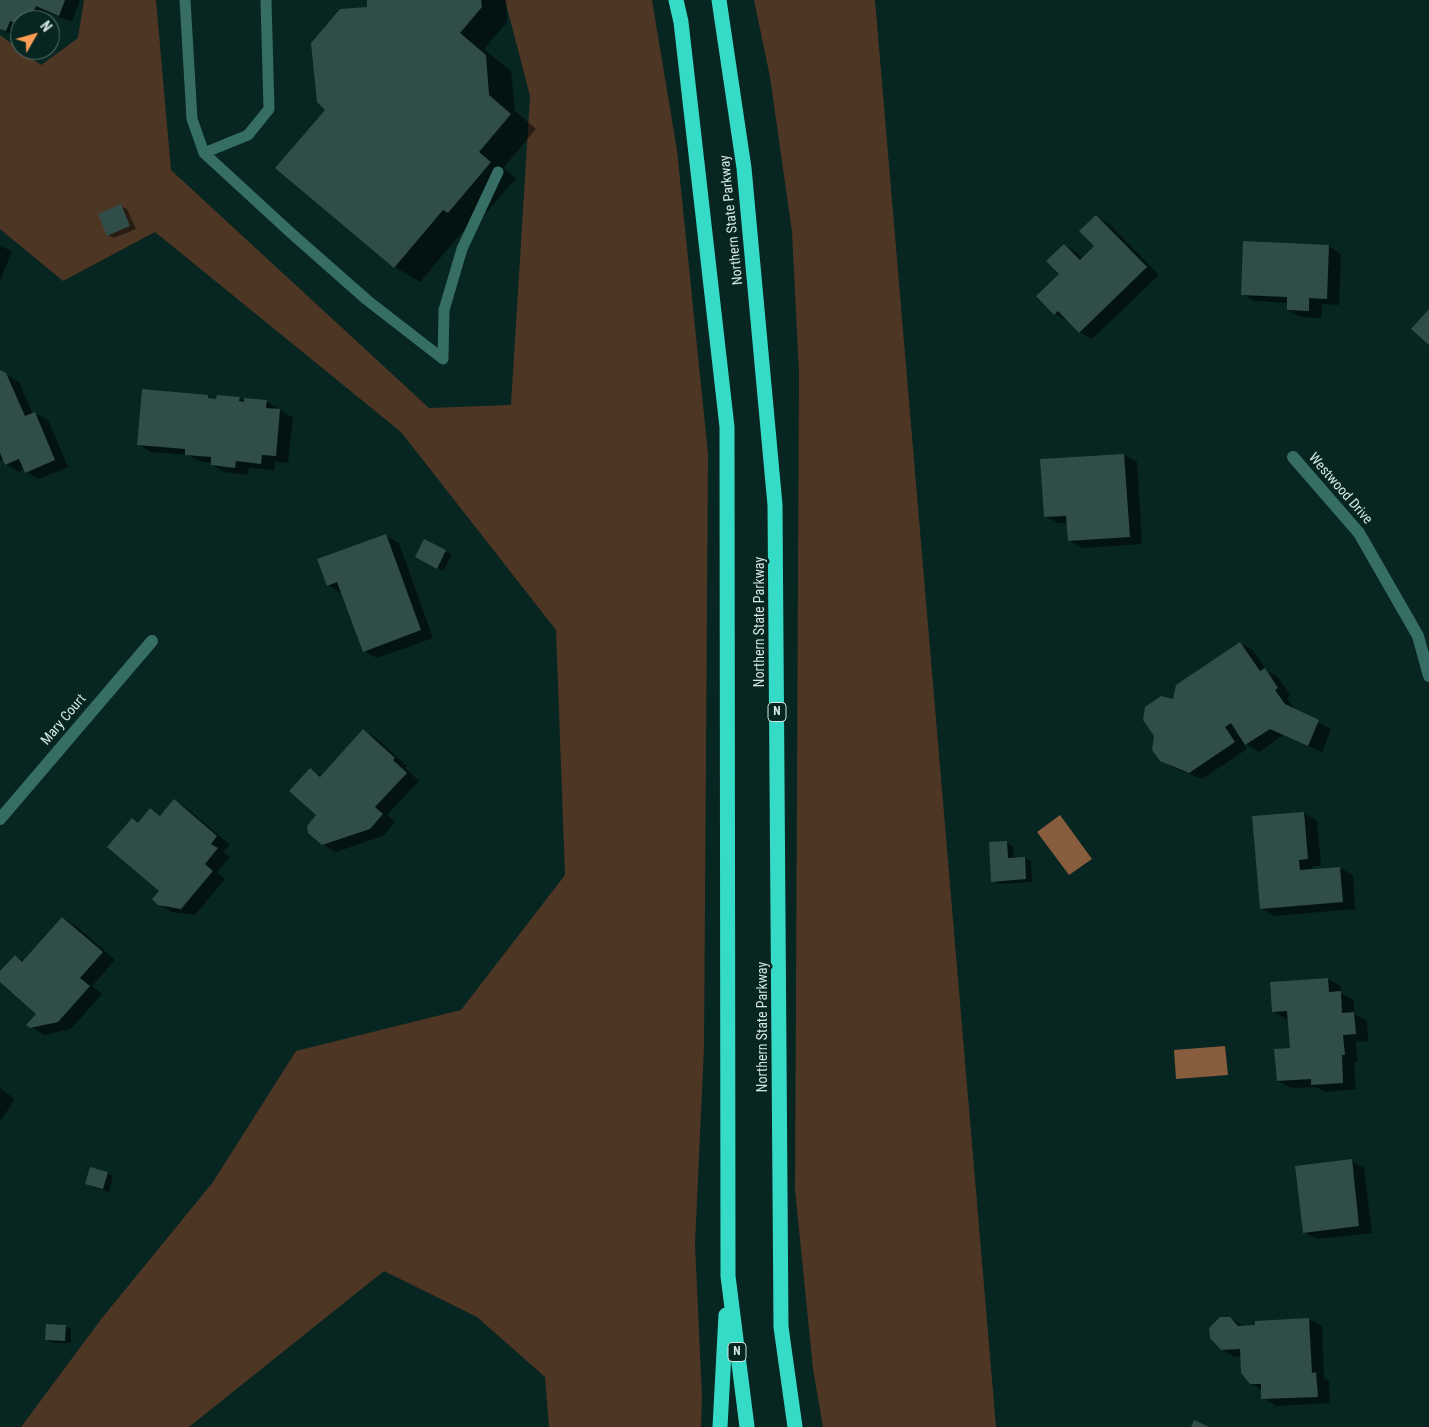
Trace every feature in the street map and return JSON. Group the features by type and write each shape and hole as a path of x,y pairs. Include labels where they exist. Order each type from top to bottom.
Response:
{"highway":[{"name":"Northern State Parkway","path":"676,0 681,22 726,427 728,1276 747,1427"},
{"name":"Northern State Parkway","path":"718,0 744,168 775,504 781,1327 795,1427"},
{"path":"720,1427 728,1276"}],"street":[{"name":"Westwood Drive","path":"1292,457 1359,533 1418,636 1429,676"},
{"name":"Mary Court","path":"0,819 152,641"}],"lane":[{"path":"185,0 192,119 204,153 367,300 443,359 444,310 462,249 498,172"},
{"path":"204,153 248,135 268,109 266,0"}],"shaded area":[{"path":"84,0 156,0 171,170 429,408 511,405 530,96 505,0 652,0 677,150 708,454 704,1047 695,1244 702,1397 701,1427 549,1427 545,1377 477,1317 384,1271 189,1427 21,1427 102,1318 213,1182 296,1051 461,1010 565,875 556,630 401,432 155,232 63,281 0,229 0,35 10,42 10,60 34,60 41,65 48,60 60,60 60,51 78,38"},
{"path":"754,0 875,0 996,1427 823,1427 813,1369 795,1190 799,373 792,232 770,77"},
{"path":"1060,815 1092,859 1069,875 1037,832"},
{"path":"1225,1046 1228,1075 1176,1079 1174,1050"}],"building":[{"path":"0,0 65,0 60,13 60,10 45,10 36,6 34,10 10,10 10,21 6,31 0,29"},
{"path":"367,0 481,0 482,7 460,33 486,55 489,95 511,114 479,152 491,162 448,213 443,210 394,268 275,168 325,110 317,102 311,43 340,9 367,7"},
{"path":"121,204 130,226 107,236 98,214"},
{"path":"1096,215 1147,267 1079,333 1058,311 1054,315 1036,296 1059,274 1046,261 1064,244 1080,260 1094,246 1079,231"},
{"path":"1243,241 1329,245 1327,299 1309,298 1309,311 1287,310 1287,297 1241,295"},
{"path":"1429,309 1429,345 1411,329"},
{"path":"0,370 6,373 25,416 35,412 55,460 25,473 19,459 5,465 0,453"},
{"path":"142,389 208,395 208,398 216,399 217,395 240,397 239,401 244,402 244,398 267,400 266,408 280,409 276,456 262,455 261,464 236,461 235,468 211,465 211,457 185,455 185,449 137,445"},
{"path":"1124,454 1130,537 1068,541 1066,516 1044,517 1040,459"},
{"path":"386,534 421,630 363,652 337,582 327,586 317,559"},
{"path":"424,539 446,550 437,569 415,557"},
{"path":"1240,642 1260,671 1265,668 1278,688 1275,690 1285,704 1319,720 1308,746 1270,729 1245,745 1231,723 1225,727 1235,742 1189,773 1160,761 1152,750 1154,736 1143,720 1145,707 1161,696 1173,699 1176,685"},
{"path":"363,729 395,758 393,760 407,773 375,807 383,814 370,829 322,845 308,833 307,826 316,815 289,791 310,768 320,777"},
{"path":"174,799 217,836 211,844 218,848 205,864 213,871 181,909 158,905 152,899 159,891 107,847 132,818 138,823 150,808 160,816"},
{"path":"1304,812 1308,859 1299,860 1300,870 1340,867 1343,902 1260,909 1252,816"},
{"path":"1007,841 1008,858 1025,857 1026,879 991,882 989,842"},
{"path":"62,917 103,952 80,978 90,986 58,1022 30,1028 26,1025 36,1014 0,982 0,971 15,955 22,962"},
{"path":"1328,978 1329,992 1341,991 1342,1013 1354,1012 1356,1034 1343,1035 1345,1055 1342,1055 1343,1083 1311,1085 1311,1079 1277,1081 1274,1049 1290,1048 1287,1011 1272,1012 1270,982"},
{"path":"1352,1159 1359,1226 1303,1233 1295,1166"},
{"path":"90,1167 108,1172 103,1189 85,1184"},
{"path":"1220,1317 1230,1317 1238,1326 1255,1325 1255,1321 1309,1318 1312,1373 1316,1372 1318,1397 1261,1399 1261,1384 1250,1384 1241,1373 1240,1349 1221,1350 1210,1338 1209,1328"},
{"path":"46,1324 66,1325 65,1341 45,1340"},
{"path":"1194,1420 1209,1427 1191,1427"}]}
